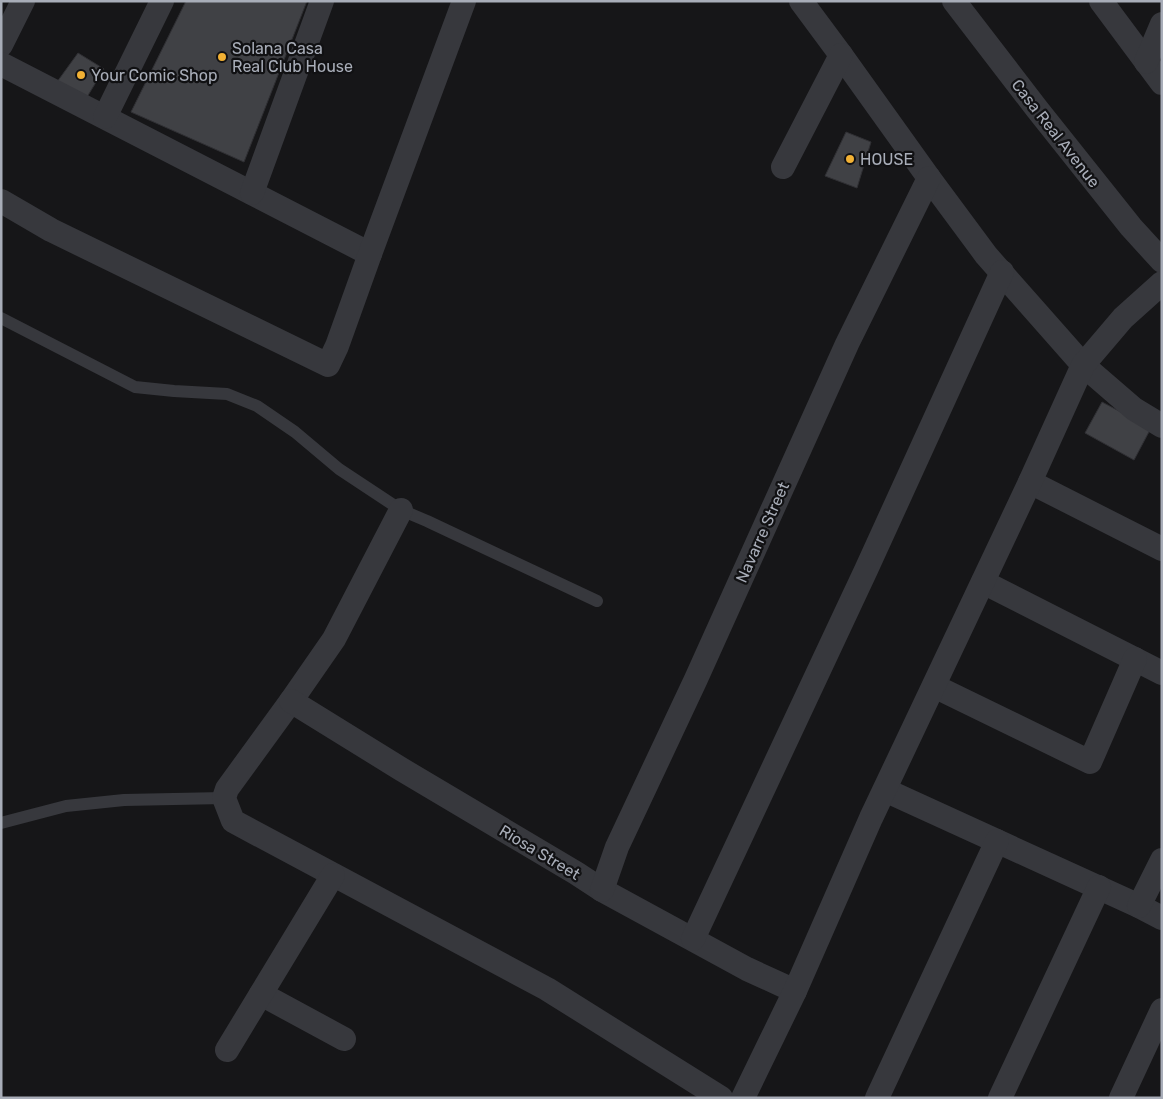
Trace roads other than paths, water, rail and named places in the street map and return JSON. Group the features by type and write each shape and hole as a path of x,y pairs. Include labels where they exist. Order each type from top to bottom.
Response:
{"street":[{"path":"1,45 23,1"},
{"path":"105,117 162,1"},
{"path":"252,193 322,1"},
{"path":"1,201 51,230 328,365 337,346 464,1"},
{"path":"801,1 986,254 1083,365 1134,409 1162,426"},
{"name":"Casa Real Avenue","path":"954,1 1131,227 1162,261"},
{"path":"1101,1 1162,83"},
{"path":"1146,62 1162,24"},
{"path":"783,167 841,56"},
{"path":"1,64 370,254"},
{"name":"Navarre Street","path":"602,890 617,847 700,671 847,344 929,178"},
{"path":"693,940 866,570 1002,272"},
{"path":"744,1098 795,991 871,818 1030,482 1083,365 1123,318 1162,283"},
{"path":"1030,482 1162,549"},
{"path":"401,510 334,639 227,789 224,798 233,821 547,989 721,1098"},
{"path":"983,582 1162,673"},
{"path":"934,686 1090,762 1135,659"},
{"name":"Riosa Street","path":"291,701 602,890 747,969 795,991"},
{"path":"885,790 1099,887 1162,918"},
{"path":"878,1098 997,841"},
{"path":"1139,906 1162,860"},
{"path":"227,1050 333,875"},
{"path":"1000,1098 1099,887"},
{"path":"261,994 344,1039"},
{"path":"1121,1098 1162,1010"}],"lane":[{"path":"1,318 135,387 227,394 257,406 294,432 339,469 401,510 598,601"},
{"path":"1,823 66,806 124,800 224,798"}],"place":[{"name":"Solana Casa Real Club House","path":"222,57"},
{"name":"Your Comic Shop","path":"81,75"},
{"name":"HOUSE","path":"850,159"}]}
